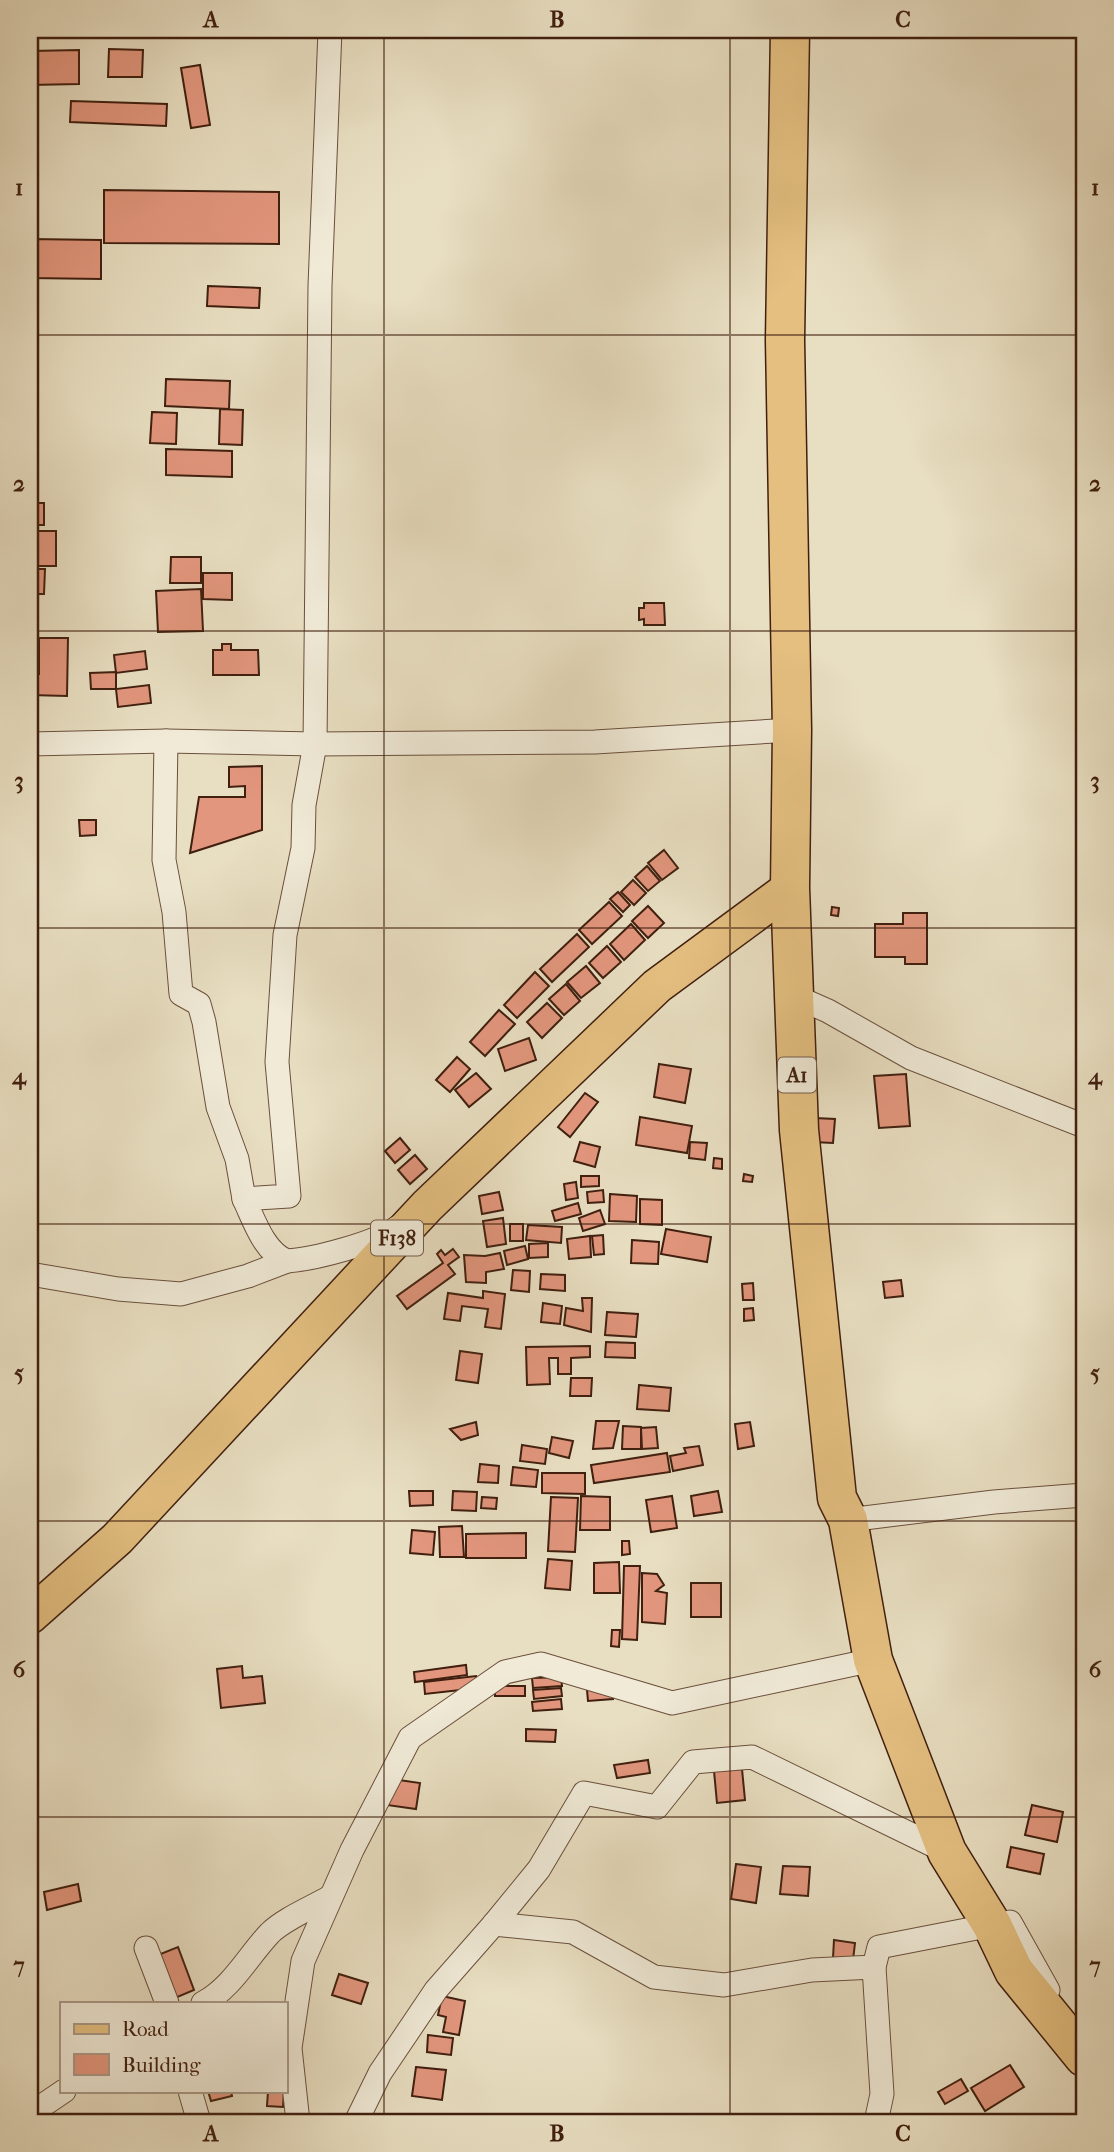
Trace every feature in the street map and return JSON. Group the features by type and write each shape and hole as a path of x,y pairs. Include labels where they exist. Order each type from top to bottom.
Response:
{"highway":[{"name":"A1","path":"790,30 785,341 792,730 790,888 799,1129 837,1498 848,1520 873,1660 947,1852 992,1925 1014,1971 1084,2057"}],"main road":[{"name":"F138","path":"30,1616 117,1539 427,1206 657,986 790,888"}],"street":[{"path":"244,1199 289,1196 277,1062 285,935 303,848 304,805 315,744 320,286 330,30"},
{"path":"30,744 166,741 315,744 595,742 792,730"},
{"path":"166,741 164,860 174,912 181,994 199,1004 218,1107 237,1159 244,1199 270,1251 287,1261"},
{"path":"794,996 828,1011 911,1058 1084,1126"},
{"path":"30,1274 118,1290 181,1294 248,1276 287,1261 345,1248 389,1234 427,1206"},
{"path":"848,1520 1084,1494"},
{"path":"299,2122 290,2048 303,1961 352,1850 410,1738 505,1672 541,1664 672,1703 873,1660"},
{"path":"356,2122 380,2073 436,1990 539,1869 584,1793 657,1807 693,1762 752,1757 947,1852"},
{"path":"205,2002 243,1968 271,1932 330,1897"},
{"path":"876,2122 882,2094 874,1967 879,1948 992,1925 981,1910 1008,1919 1060,2011 1084,2029"},
{"path":"494,1924 573,1932 654,1977 665,1979 724,1985 812,1970 874,1967"},
{"path":"146,1948 167,2002"},
{"path":"30,2114 63,2092"},
{"path":"190,2092 199,2122"}],"building":[{"path":"109,49 143,50 142,77 108,77"},
{"path":"79,50 79,84 30,85 30,51"},
{"path":"200,65 210,125 191,128 181,68"},
{"path":"71,101 167,104 166,126 70,122"},
{"path":"104,190 279,192 279,244 104,243"},
{"path":"30,239 101,240 101,279 30,278"},
{"path":"208,286 260,288 259,308 207,306"},
{"path":"166,379 230,381 229,409 165,406"},
{"path":"220,409 243,410 242,445 219,444"},
{"path":"152,412 177,413 176,444 150,443"},
{"path":"166,449 232,451 232,477 166,475"},
{"path":"30,503 44,503 44,525 30,525"},
{"path":"36,531 56,531 56,566 36,566"},
{"path":"171,557 201,557 201,583 170,583"},
{"path":"30,569 45,569 44,594 30,594"},
{"path":"203,573 232,573 232,600 203,599"},
{"path":"201,589 203,631 158,632 156,591"},
{"path":"644,603 664,603 665,625 644,625 644,619 639,620 639,608 644,608"},
{"path":"39,638 68,638 67,696 30,695 30,674 39,674"},
{"path":"222,644 231,644 231,650 258,650 259,675 213,675 213,650 222,650"},
{"path":"145,651 147,669 116,673 114,655"},
{"path":"116,672 116,689 91,689 90,673"},
{"path":"149,685 151,703 118,707 116,689"},
{"path":"262,766 262,830 190,853 199,797 245,797 245,786 229,787 229,767"},
{"path":"79,820 96,820 96,835 80,836"},
{"path":"664,850 678,868 662,880 648,863"},
{"path":"647,866 660,881 648,891 635,877"},
{"path":"30,873 37,873 37,884 30,885"},
{"path":"633,880 646,893 634,905 621,892"},
{"path":"618,892 630,905 623,912 610,899"},
{"path":"609,902 622,916 592,944 579,930"},
{"path":"648,906 664,923 648,938 632,921"},
{"path":"832,907 839,908 838,916 831,915"},
{"path":"903,913 927,913 927,964 905,964 905,957 875,957 875,924 903,924"},
{"path":"631,924 645,940 624,960 610,944"},
{"path":"577,934 589,947 552,982 540,969"},
{"path":"607,946 621,962 603,978 589,963"},
{"path":"586,966 600,983 581,998 567,982"},
{"path":"535,972 549,986 517,1018 504,1005"},
{"path":"566,984 580,1001 564,1015 549,999"},
{"path":"547,1003 562,1018 542,1038 527,1022"},
{"path":"499,1010 515,1024 485,1056 470,1042"},
{"path":"529,1038 536,1060 505,1071 498,1049"},
{"path":"457,1057 470,1069 450,1092 436,1080"},
{"path":"659,1064 691,1069 685,1103 654,1097"},
{"path":"476,1073 491,1089 469,1107 455,1090"},
{"path":"906,1074 910,1126 879,1128 874,1076"},
{"path":"585,1093 598,1102 570,1137 558,1127"},
{"path":"640,1117 692,1126 687,1153 636,1145"},
{"path":"815,1118 835,1119 833,1143 813,1142"},
{"path":"400,1138 410,1150 395,1163 385,1151"},
{"path":"580,1142 600,1147 595,1167 574,1161"},
{"path":"690,1142 707,1143 705,1160 689,1158"},
{"path":"415,1155 427,1169 410,1184 398,1170"},
{"path":"714,1158 722,1159 722,1169 713,1168"},
{"path":"744,1174 753,1176 752,1182 743,1181"},
{"path":"581,1176 599,1176 599,1186 581,1187"},
{"path":"576,1182 578,1198 566,1200 564,1184"},
{"path":"603,1190 604,1202 588,1203 587,1192"},
{"path":"499,1192 503,1210 482,1214 479,1196"},
{"path":"610,1194 637,1196 636,1222 609,1221"},
{"path":"640,1199 662,1200 662,1225 640,1224"},
{"path":"578,1203 581,1214 555,1221 552,1211"},
{"path":"600,1210 605,1224 583,1231 579,1218"},
{"path":"503,1218 506,1244 487,1247 483,1221"},
{"path":"510,1224 523,1224 523,1241 510,1241"},
{"path":"528,1225 562,1227 561,1243 526,1240"},
{"path":"666,1229 711,1237 707,1262 661,1254"},
{"path":"603,1235 604,1254 594,1255 592,1236"},
{"path":"590,1236 591,1257 569,1259 567,1239"},
{"path":"632,1240 659,1242 658,1264 631,1263"},
{"path":"548,1243 548,1257 529,1258 529,1244"},
{"path":"525,1246 528,1259 507,1265 504,1251"},
{"path":"453,1249 459,1257 448,1265 455,1274 407,1309 397,1296 443,1263 437,1254 441,1250 445,1255"},
{"path":"500,1253 504,1269 486,1272 486,1283 466,1282 464,1255 485,1256"},
{"path":"513,1270 530,1271 529,1292 511,1290"},
{"path":"541,1274 565,1275 565,1291 540,1289"},
{"path":"901,1280 903,1296 885,1298 883,1282"},
{"path":"753,1283 754,1300 743,1300 742,1284"},
{"path":"483,1291 505,1294 501,1329 485,1327 488,1309 462,1306 460,1321 444,1319 448,1293 483,1298"},
{"path":"582,1298 592,1298 591,1332 564,1325 566,1308 583,1311"},
{"path":"543,1303 562,1306 560,1324 541,1322"},
{"path":"753,1308 754,1320 744,1321 744,1309"},
{"path":"607,1312 638,1314 636,1337 605,1335"},
{"path":"606,1342 635,1343 635,1358 605,1357"},
{"path":"590,1346 590,1357 571,1358 571,1374 558,1374 558,1358 549,1358 550,1384 527,1385 526,1347"},
{"path":"460,1351 482,1354 478,1383 456,1380"},
{"path":"571,1378 592,1378 591,1396 570,1396"},
{"path":"639,1385 671,1388 669,1411 637,1409"},
{"path":"596,1421 619,1421 613,1448 593,1449"},
{"path":"476,1422 478,1435 461,1440 450,1429"},
{"path":"750,1422 754,1446 738,1449 735,1424"},
{"path":"623,1426 641,1427 641,1449 622,1449"},
{"path":"656,1427 658,1448 642,1449 641,1428"},
{"path":"552,1437 573,1441 569,1458 549,1453"},
{"path":"522,1445 547,1449 545,1464 520,1461"},
{"path":"699,1446 703,1465 673,1471 670,1456 686,1453 684,1448"},
{"path":"667,1453 670,1472 594,1483 591,1465"},
{"path":"480,1464 499,1466 498,1483 478,1482"},
{"path":"513,1467 538,1470 536,1487 511,1485"},
{"path":"542,1473 585,1473 585,1494 542,1493"},
{"path":"409,1491 433,1491 433,1505 410,1506"},
{"path":"453,1491 477,1492 476,1511 452,1510"},
{"path":"718,1491 722,1512 694,1516 691,1496"},
{"path":"581,1496 610,1497 610,1530 580,1530"},
{"path":"672,1496 677,1528 651,1532 646,1500"},
{"path":"482,1497 497,1498 496,1509 481,1508"},
{"path":"551,1497 578,1498 575,1552 548,1551"},
{"path":"462,1526 464,1557 440,1557 439,1527"},
{"path":"412,1530 435,1532 433,1555 410,1553"},
{"path":"526,1533 526,1558 466,1558 466,1534"},
{"path":"622,1541 629,1541 630,1554 622,1555"},
{"path":"548,1559 572,1561 570,1590 545,1588"},
{"path":"619,1562 620,1593 594,1593 594,1563"},
{"path":"624,1566 640,1566 637,1640 622,1639"},
{"path":"642,1573 657,1574 664,1585 656,1591 667,1593 665,1624 642,1622"},
{"path":"691,1583 721,1583 721,1617 691,1617"},
{"path":"612,1630 620,1630 619,1647 611,1646"},
{"path":"466,1665 467,1675 415,1682 414,1672"},
{"path":"242,1666 243,1678 262,1676 265,1703 221,1708 217,1669"},
{"path":"476,1676 478,1688 425,1694 424,1682"},
{"path":"561,1677 562,1686 533,1688 532,1678"},
{"path":"495,1686 525,1686 525,1696 495,1696"},
{"path":"561,1688 562,1696 534,1699 533,1690"},
{"path":"613,1688 613,1699 588,1701 587,1690"},
{"path":"561,1699 562,1709 533,1711 532,1702"},
{"path":"526,1729 556,1730 555,1742 526,1741"},
{"path":"648,1760 650,1773 617,1778 614,1765"},
{"path":"742,1769 745,1800 717,1803 714,1771"},
{"path":"392,1779 420,1783 416,1809 387,1805"},
{"path":"1032,1805 1063,1812 1057,1842 1025,1835"},
{"path":"1079,1827 1084,1829 1084,1840 1076,1838"},
{"path":"1011,1847 1044,1854 1040,1874 1007,1867"},
{"path":"736,1864 761,1867 756,1903 731,1899"},
{"path":"783,1866 810,1867 808,1896 780,1894"},
{"path":"78,1884 81,1901 47,1910 44,1892"},
{"path":"834,1940 855,1943 853,1960 833,1958"},
{"path":"178,1947 194,1990 175,1998 158,1955"},
{"path":"339,1974 368,1983 361,2004 332,1995"},
{"path":"442,1996 465,2001 459,2035 443,2032 446,2017 438,2015"},
{"path":"428,2035 453,2038 451,2055 427,2052"},
{"path":"1010,2065 1024,2087 985,2111 971,2088"},
{"path":"416,2067 446,2070 442,2100 412,2096"},
{"path":"961,2079 968,2091 945,2104 938,2092"},
{"path":"208,2092 231,2092 232,2096 211,2101"},
{"path":"268,2092 284,2092 283,2107 267,2106"}]}
